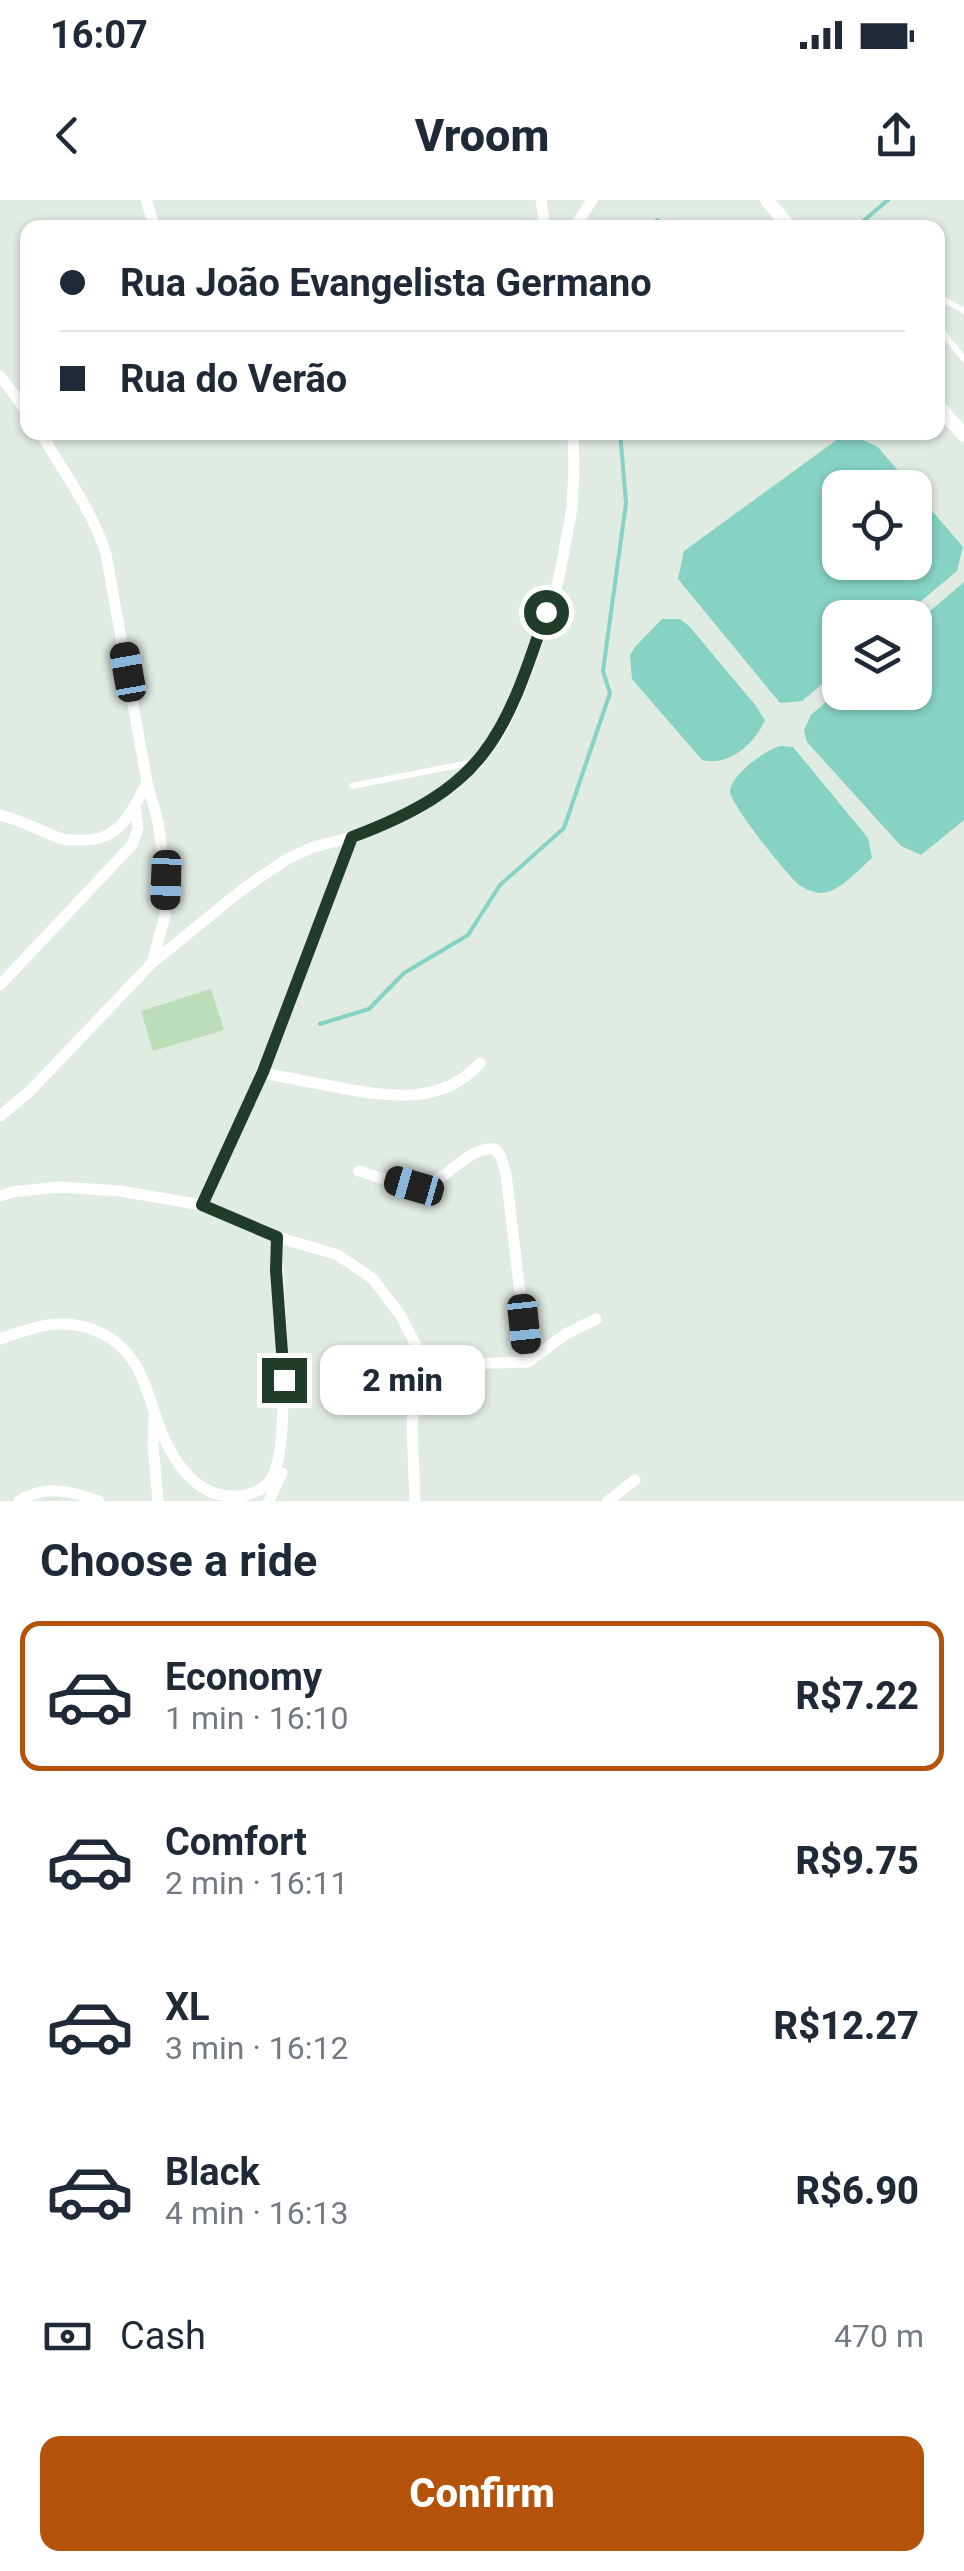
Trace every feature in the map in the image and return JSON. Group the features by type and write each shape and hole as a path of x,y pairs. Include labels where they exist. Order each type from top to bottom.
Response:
{"street":[{"path":"767,200 783,220"},
{"path":"0,376 20,402"},
{"path":"945,414 964,435"},
{"path":"47,440 99,531 106,554 166,880 165,916 152,963"},
{"path":"0,1116 54,1067 152,963 243,890 287,859 418,809 452,787 480,760 510,713 559,578 572,508 573,440"},
{"path":"0,815 64,840 95,841 118,831 147,782"},
{"path":"0,985 132,846 138,828 135,805"},
{"path":"202,1205 263,1072 352,837"},
{"path":"263,1072 398,1097 449,1088 470,1075 480,1063"},
{"path":"359,1171 414,1186 430,1183 480,1150 495,1150 506,1174 528,1362"},
{"path":"0,1196 59,1186 202,1205 277,1237 338,1255 373,1280 401,1316 422,1358 412,1425 415,1501"},
{"path":"0,1339 37,1325 59,1323 108,1336 128,1352 139,1370 172,1455 188,1476 214,1494 247,1495 268,1484 278,1452 284,1380 277,1237"},
{"path":"422,1358 468,1364 528,1362 566,1334 596,1319"},
{"path":"154,1414 158,1501"},
{"path":"269,1501 283,1471 278,1452"},
{"path":"608,1501 635,1480"},
{"path":"19,1501 45,1489 98,1501"}],"lane":[{"path":"945,336 964,360"},
{"path":"352,786 480,760"}],"green space":[{"path":"211,989 224,1030 153,1051 141,1011"}],"water":[{"path":"837,440 863,440 878,447 898,470 822,470 822,580 932,580 932,511 963,547 957,571 922,600 822,600 822,684 802,701 780,703 678,579 684,551"},
{"path":"964,582 964,820 921,855 901,846 807,742 804,730 811,715 822,706 822,710 932,710 932,609"},
{"path":"662,619 680,619 689,626 765,720 748,745 731,757 702,760 632,679 630,656 634,648"},
{"path":"781,746 793,747 868,838 872,858 828,892 799,885 732,798 732,785 743,771"}],"waterway":[{"path":"864,220 888,200"},
{"path":"320,1024 369,1009 404,973 468,935 500,885 564,828 610,693 603,671 626,503 621,440"}],"route":[{"path":"284,1380 277,1237 202,1205 263,1072 352,837 418,809 452,787 480,760 510,713 546,612"}]}
